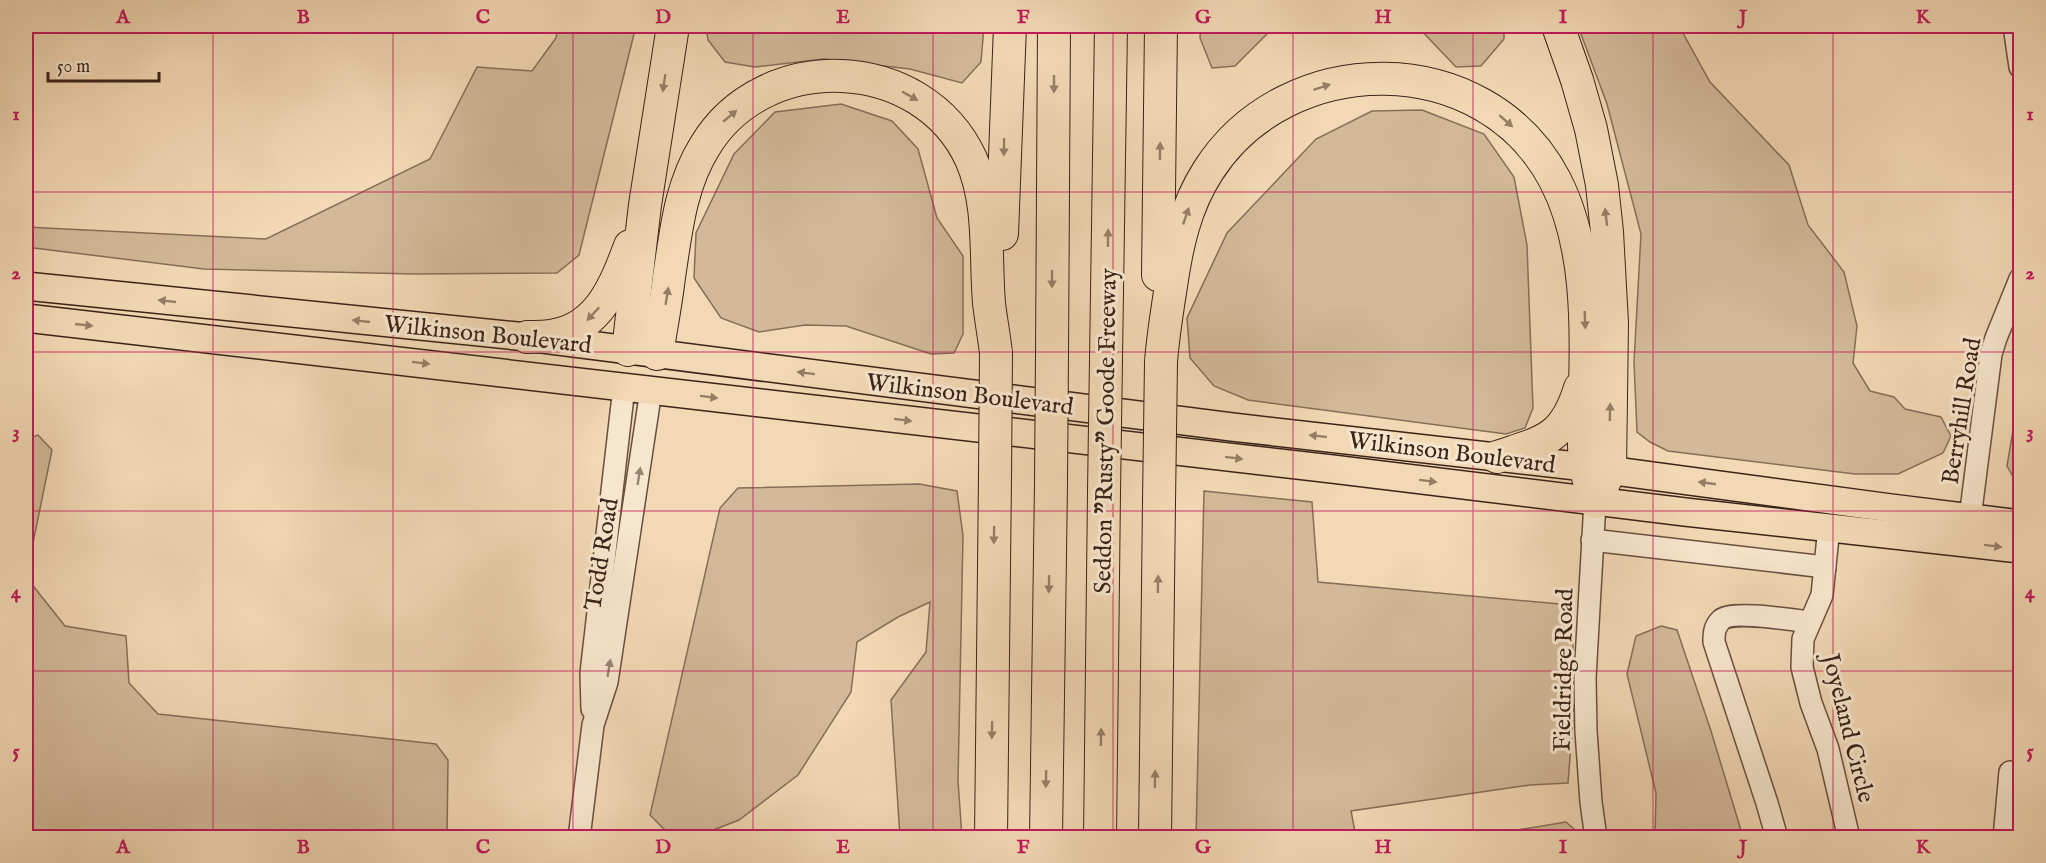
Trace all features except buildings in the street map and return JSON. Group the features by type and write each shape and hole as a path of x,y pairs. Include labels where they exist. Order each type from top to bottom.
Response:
{"highway":[{"path":"643,352 645,205 673,26"},
{"path":"991,837 996,353 1001,305 1005,111 1010,26"},
{"path":"1046,837 1054,26"},
{"name":"Seddon \"Rusty\" Goode Freeway","path":"1100,837 1111,26"},
{"path":"1155,837 1162,349 1157,288 1161,26"},
{"path":"1558,26 1591,129 1606,220 1612,323 1595,502"},
{"path":"643,352 681,204 692,171 705,146 723,121 747,102 793,81 833,75 874,80 896,88 921,102 959,139 975,169 983,202 987,236 989,302 996,353"},
{"path":"1162,349 1175,259 1191,200 1209,169 1249,126 1271,110 1323,86 1368,78 1409,80 1447,89 1483,104 1523,136 1543,158 1563,198 1577,243 1581,267 1585,320 1584,372 1597,468"},
{"path":"527,337 555,335 576,329 592,318 618,277 645,205"},
{"path":"1497,457 1553,435 1567,421 1584,372"}],"main road":[{"name":"Wilkinson Boulevard","path":"26,286 527,337 1220,425 1597,468 2020,524"},
{"name":"Wilkinson Boulevard","path":"26,318 1595,502 2020,549"},
{"path":"624,387 643,352"},
{"path":"643,352 651,390"},
{"path":"1684,512 1779,511 1956,529 1965,526 1970,518"}],"street":[{"path":"2014,26 2020,67"},
{"name":"Berryhill Road","path":"1970,518 1991,354 2020,279"},
{"name":"Todd Road","path":"579,837 593,725 591,674 624,387"},
{"name":"Todd Road","path":"593,725 607,682 651,390"},
{"name":"Fieldridge Road","path":"1595,502 1585,678 1589,782 1596,837"},
{"name":"Joyeland Circle","path":"1829,527 1822,595 1803,639 1802,667 1811,703 1828,749 1849,837"},
{"path":"1593,540 1825,567"},
{"path":"1777,837 1714,642 1715,628 1722,618 1734,615 1810,622"},
{"path":"2004,837 2010,772"}],"shaded area":[{"path":"558,26 636,26 579,255 557,273 415,274 204,269 26,247 26,227 266,239 430,159 477,67 532,71 556,38"},
{"path":"706,26 984,26 981,62 962,83 910,69 824,59 755,67 725,62 708,40"},
{"path":"1201,26 1275,26 1235,66 1212,68 1200,38"},
{"path":"1417,26 1504,26 1504,39 1481,66 1456,67"},
{"path":"1578,26 1679,26 1710,82 1789,165 1808,225 1844,272 1857,326 1853,363 1870,391 1894,397 1905,409 1941,417 1951,436 1943,453 1898,474 1855,474 1668,451 1637,432 1634,362 1641,234 1607,104"},
{"path":"841,104 892,121 918,149 937,218 963,256 963,334 954,353 931,354 846,326 805,325 759,332 721,318 694,278 696,233 734,154 775,112"},
{"path":"1422,110 1484,134 1514,177 1527,245 1533,408 1525,428 1506,434 1248,400 1214,386 1190,358 1187,318 1227,233 1316,139 1372,111"},
{"path":"2020,388 2020,481 2015,480 2007,466"},
{"path":"38,435 52,450 26,577 26,439"},
{"path":"919,484 957,491 963,536 958,781 962,837 900,837 891,700 926,652 930,602 898,617 857,642 851,692 798,775 739,820 695,837 683,837 666,831 650,815 720,508 738,488"},
{"path":"1204,491 1312,502 1318,582 1571,605 1575,693 1568,783 1530,785 1351,811 1356,837 1196,837"},
{"path":"26,577 65,626 126,636 129,683 158,714 436,744 448,760 447,837 26,837"},
{"path":"1661,626 1677,630 1743,837 1655,837 1656,793 1627,674 1636,636"},
{"path":"1566,822 1583,837 1480,837 1481,836"}]}
